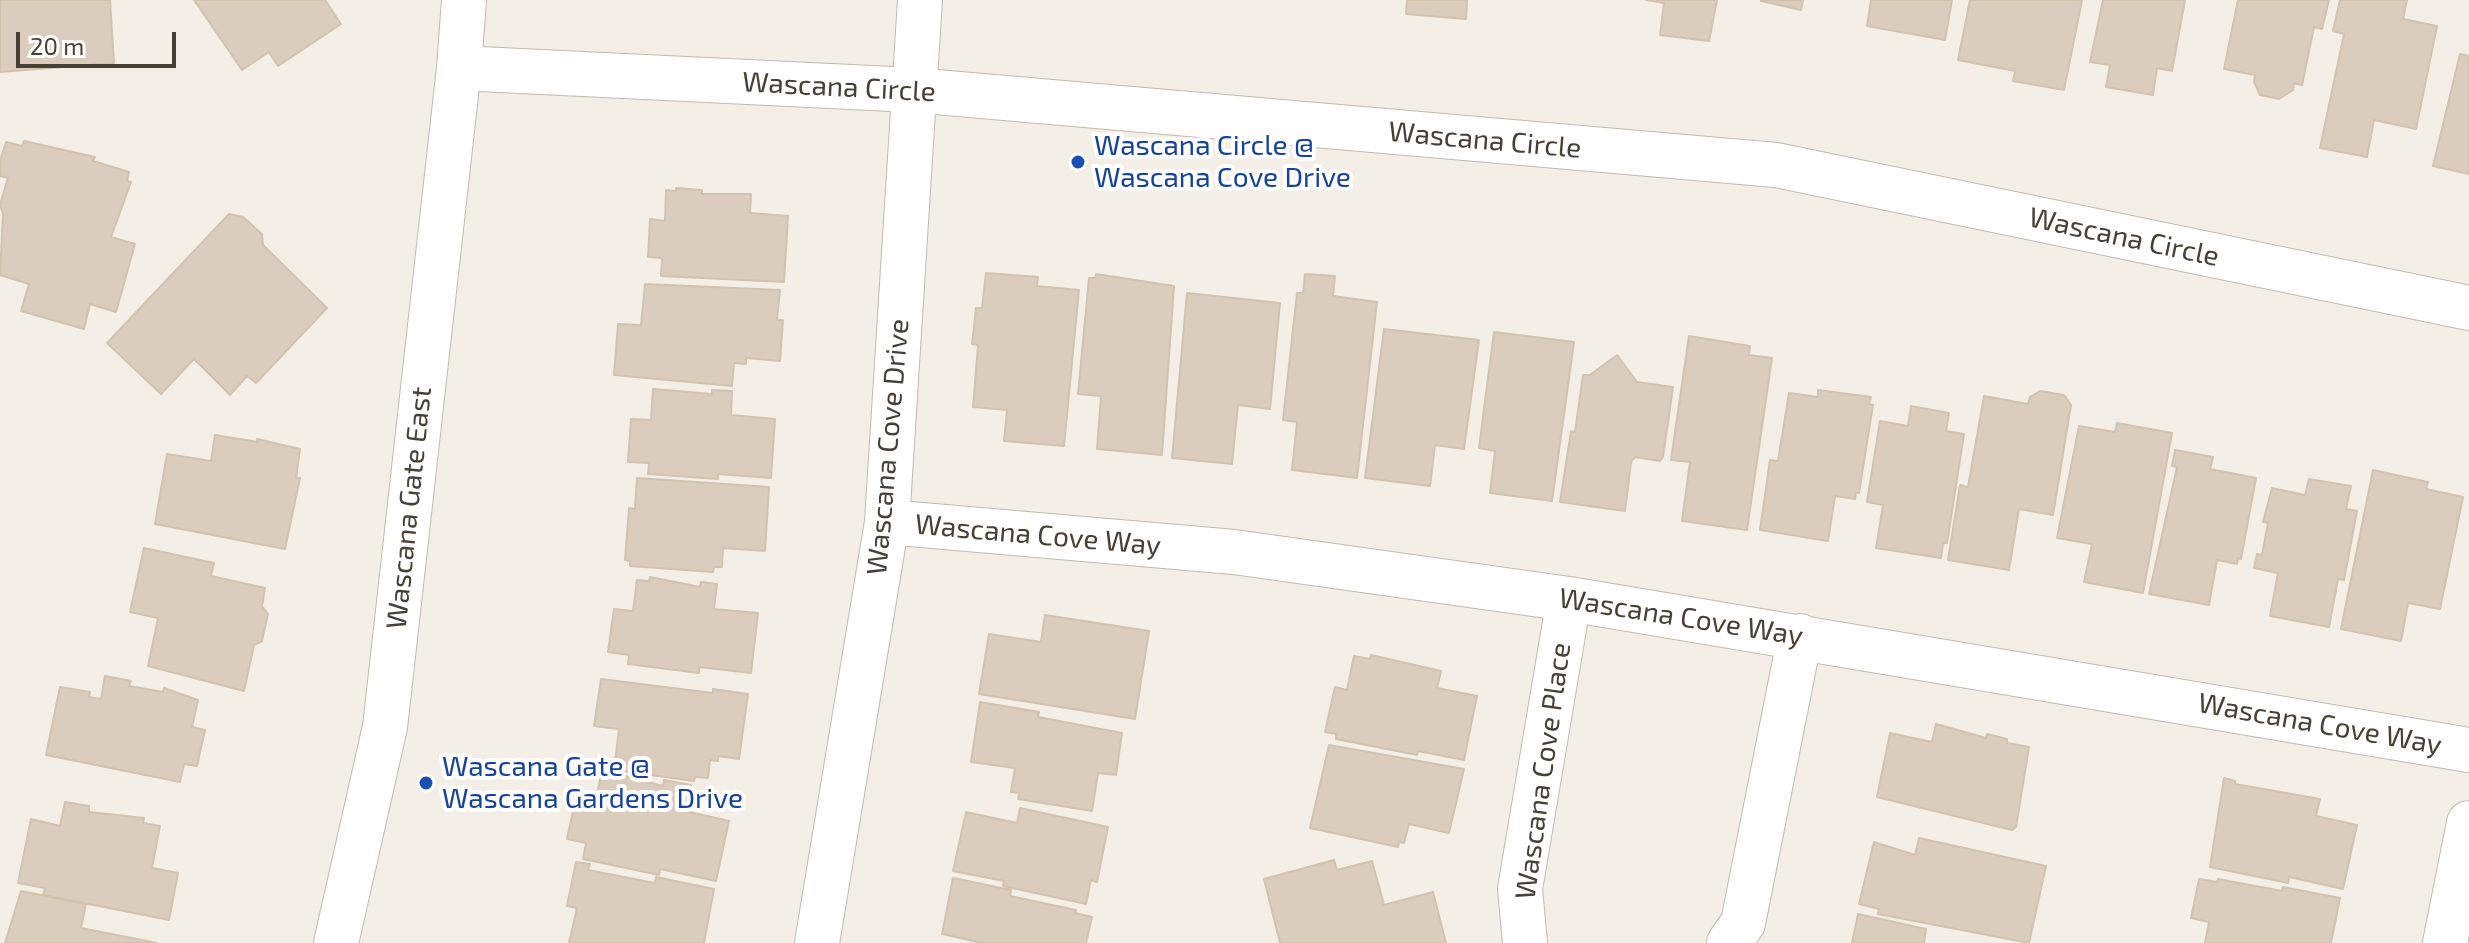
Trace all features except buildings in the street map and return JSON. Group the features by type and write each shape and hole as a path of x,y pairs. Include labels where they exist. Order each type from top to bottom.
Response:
{"street":[{"path":"459,68 464,0"},
{"name":"Wascana Cove Drive","path":"817,943 887,522 920,0"},
{"name":"Wascana Circle","path":"459,68 913,90 1776,165 2469,308"},
{"name":"Wascana Gate East","path":"336,943 385,727 459,68"},
{"name":"Wascana Cove Way","path":"887,522 1234,552 1569,599 2469,750"},
{"name":"Wascana Cove Place","path":"1525,943 1520,889 1569,599"},
{"path":"1729,943 1743,923 1800,636"},
{"path":"2445,943 2469,823"}],"place":[{"name":"Wascana Circle @ Wascana Cove Drive","path":"1078,162"},
{"name":"Wascana Gate @ Wascana Gardens Drive","path":"426,783"}]}
